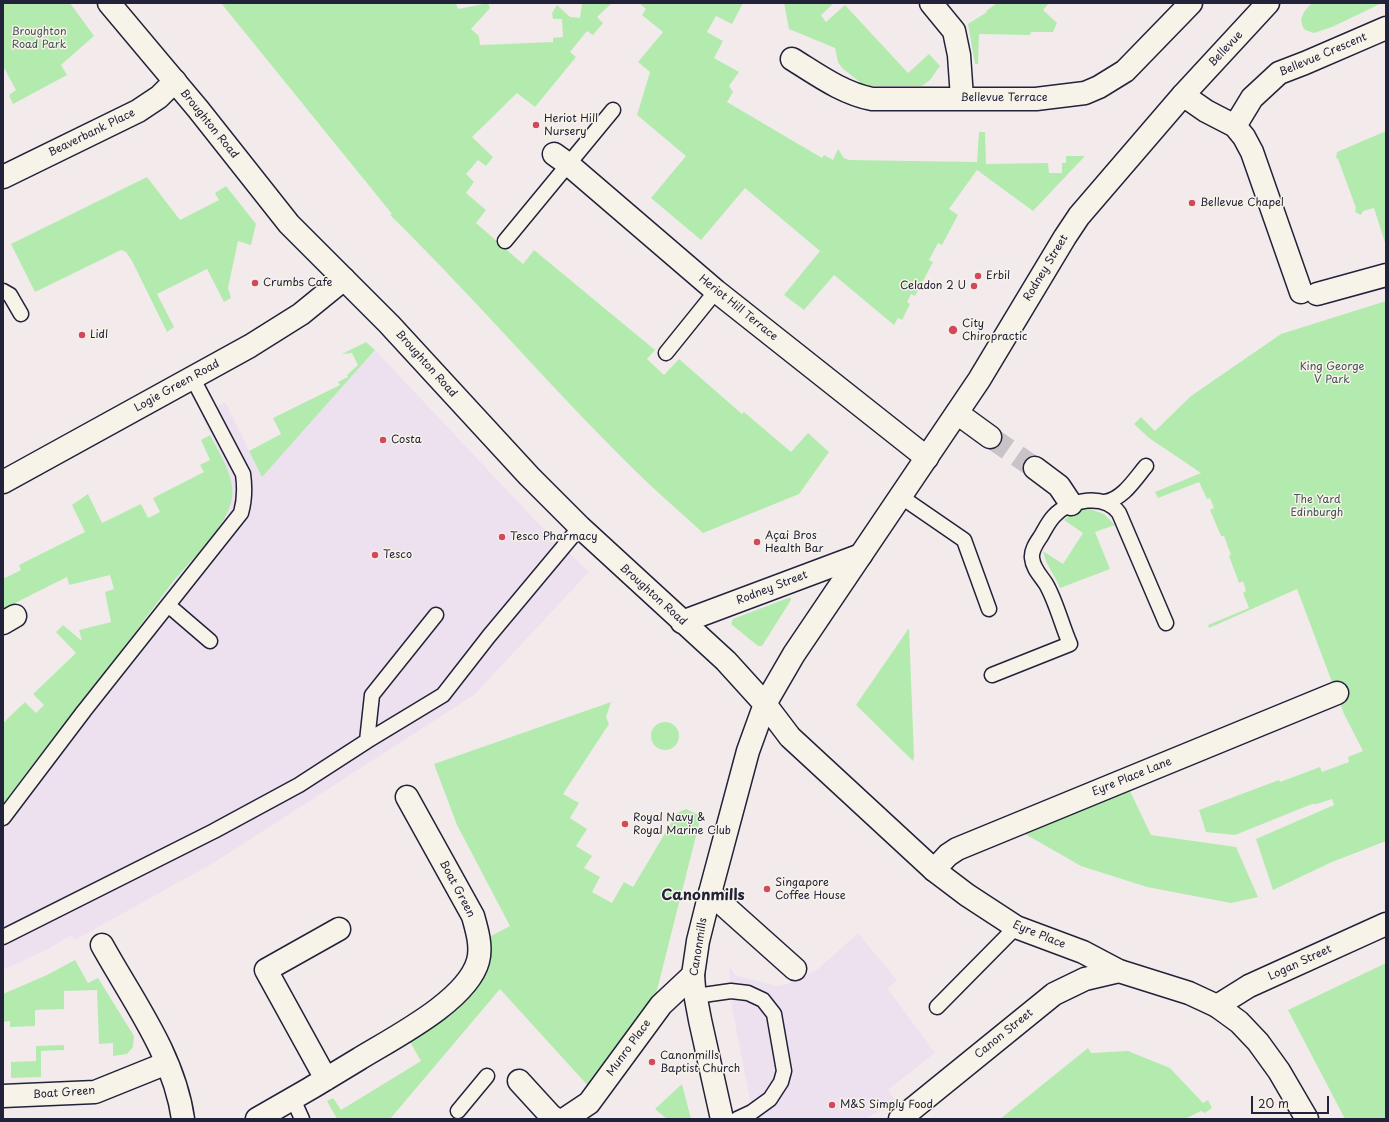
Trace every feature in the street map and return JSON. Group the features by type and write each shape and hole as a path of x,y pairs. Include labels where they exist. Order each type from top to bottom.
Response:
{"street":[{"name":"Broughton Road","path":"109,3 175,81 289,224 389,324 529,476 580,527 726,661 765,704"},
{"path":"931,3 943,15 954,31 958,49 962,98"},
{"name":"Bellevue Terrace","path":"792,59 841,89 856,96 872,99 1047,98 1073,96 1100,87 1114,79 1130,66 1191,3"},
{"name":"Bellevue","path":"1183,95 1268,3"},
{"name":"Bellevue Crescent","path":"1236,126 1252,98 1279,73 1386,28"},
{"name":"Beaverbank Place","path":"3,177 138,111 159,97 175,81"},
{"path":"1183,95 1206,111 1236,126 1244,137 1252,152 1309,293 1386,275"},
{"name":"Rodney Street","path":"765,704 794,654 957,414 1080,216 1183,95"},
{"name":"Heriot Hill Terrace","path":"561,159 716,291 927,458"},
{"name":"Logie Green Road","path":"5,476 250,346 296,317 344,279"},
{"path":"957,414 990,437"},
{"path":"1035,468 1059,486 1071,504"},
{"name":"Rodney Street","path":"682,622 861,555"},
{"name":"Eyre Place Lane","path":"934,870 948,855 957,849 1337,693"},
{"name":"Eyre Place","path":"765,704 790,737 934,870 966,895 1016,928 1096,958 1119,971 1190,993 1217,1006 1239,1022 1258,1042 1280,1071 1307,1119"},
{"name":"Canonmills","path":"722,1119 694,985 698,941 748,752 765,704"},
{"name":"Boat Green","path":"257,1119 293,1100 326,1079 366,1061 435,1012 466,982 478,961 478,938 473,916 448,863 408,797"},
{"path":"710,893 795,969"},
{"name":"Logan Street","path":"1217,1006 1249,986 1386,924"},
{"path":"326,1079 266,970 339,930"},
{"path":"102,945 158,1043 176,1086 183,1119"},
{"name":"Canon Street","path":"904,1116 1052,995 1084,979 1119,971"},
{"name":"Munro Place","path":"565,1119 589,1103 661,1005 694,985"},
{"name":"Boat Green","path":"3,1096 95,1092 167,1063"},
{"path":"518,1081 550,1116 556,1119"}],"lane":[{"path":"505,241 561,159 613,110"},
{"path":"3,291 10,295 21,314"},
{"path":"666,353 716,291"},
{"path":"3,818 84,711 241,513 245,500 243,474 192,377"},
{"path":"1105,502 1122,494 1146,466"},
{"path":"900,496 964,540 990,609"},
{"path":"992,676 1070,644 1046,584 1036,571 1032,555 1034,548 1054,516 1071,504 1091,500 1105,502 1116,508 1123,519 1166,623"},
{"path":"3,937 214,831 293,788 367,740 443,695 580,527"},
{"path":"168,605 210,641"},
{"path":"367,740 372,695 436,615"},
{"path":"937,1007 1016,928"},
{"path":"694,985 748,993 763,1000 774,1014 784,1071 781,1082 770,1099 737,1119"},
{"path":"458,1111 487,1076"},
{"path":"293,1100 302,1119"}],"shaded area":[{"path":"375,350 536,521 589,572 474,695 215,862 75,940 72,935 48,949 3,970 3,807 186,566 219,527 232,489 221,455 201,415 225,402 262,476"},
{"path":"858,933 897,980 888,989 935,1053 888,1090 895,1100 866,1119 754,1119 732,1008 729,966 736,976 778,986 790,983 818,969"}],"green space":[{"name":"Broughton Road Park","path":"3,3 70,3 94,36 61,65 67,75 13,104 9,95 16,90 3,66"},
{"path":"221,3 456,3 458,9 488,3 490,8 471,29 479,36 480,45 553,42 553,38 563,37 562,19 553,19 552,13 557,5 570,17 580,18 582,3 612,3 597,17 603,23 593,35 587,31 570,52 576,57 535,107 517,93 472,137 493,157 486,166 478,160 466,174 474,182 466,193 486,210 476,223 523,264 534,250 655,350 647,359 664,375 679,359 742,414 744,412 791,452 808,433 829,452 799,494 703,533 651,486 585,420 456,282 390,215 392,214"},
{"path":"639,3 743,3 732,24 716,16 707,32 723,41 714,58 739,72 729,86 733,92 727,102 822,158 824,155 833,160 838,149 844,158 849,160 977,162 979,132 985,132 986,164 1048,163 1049,173 1062,173 1062,163 1066,163 1066,156 1085,156 1033,211 977,170 949,209 958,215 942,245 938,243 929,260 933,262 915,296 911,294 907,302 910,304 902,320 898,318 894,325 834,275 804,310 784,295 820,251 745,188 701,240 651,198 686,156 637,115 650,72 638,62 663,32 642,15 646,9"},
{"path":"784,3 834,3 821,15 826,22 845,5 908,73 929,54 940,66 930,80 922,86 870,86 861,83 842,68 838,62 835,48 789,29"},
{"path":"997,3 1049,3 1043,10 1057,23 1053,32 1031,32 1030,35 979,34 978,64 975,64 968,24 987,12 986,11"},
{"path":"1312,3 1382,3 1332,27 1314,33 1305,30 1302,22 1302,15"},
{"path":"1386,131 1386,246 1374,208 1363,211 1361,215 1355,212 1356,208 1338,159 1336,158 1337,152"},
{"path":"147,177 180,220 219,200 215,193 226,186 256,224 251,245 238,241 228,288 231,298 224,302 207,269 157,294 174,327 167,332 132,261 126,252 121,250 35,292 11,244"},
{"path":"1386,301 1386,841 1332,862 1273,890 1256,839 1334,805 1332,799 1317,804 1312,804 1235,835 1206,832 1199,810 1279,780 1280,782 1320,767 1322,772 1349,762 1348,757 1363,751 1344,714 1297,589 1209,628 1208,625 1249,608 1243,593 1246,591 1243,581 1239,583 1229,556 1231,555 1224,536 1221,536 1210,510 1214,508 1210,498 1207,499 1199,482 1158,498 1155,492 1201,473 1149,438 1134,424 1141,417 1155,431 1191,396 1281,334"},
{"path":"366,342 375,350 262,477 249,451 281,434 273,418 340,385 338,382 348,377 347,375 358,365 352,353 342,354"},
{"path":"210,435 227,468 233,495 231,503 220,525 172,583 3,807 3,723 25,702 36,713 44,705 33,694 76,653 56,632 63,625 82,641 79,630 111,622 105,592 114,589 110,575 69,585 67,577 3,609 3,579 21,570 19,565 85,532 72,505 88,494 102,523 141,504 148,518 160,512 153,498 204,472 200,465 210,460 201,440"},
{"path":"1090,509 1104,514 1115,525 1095,532 1110,569 1060,588 1046,561 1043,551 1063,564 1083,533 1064,520 1076,512"},
{"path":"791,598 791,600 762,646 758,646 731,624 733,619"},
{"path":"909,628 914,757 913,761 856,705"},
{"path":"611,702 606,717 609,724 563,794 579,803 570,818 587,829 576,846 592,856 584,868 600,877 592,892 612,903 624,882 633,887 677,813 686,809 701,816 655,998 590,1088 500,989 390,1119 337,1119 327,1101 333,1098 341,1110 421,1061 410,1042 457,1010 477,989 491,961 489,937 510,926 457,825 434,764"},
{"path":"665,722 675,726 679,736 675,746 665,750 655,746 651,736 655,726"},
{"path":"1130,791 1151,835 1236,847 1258,897 1231,903 1147,887 1081,866 1025,834"},
{"path":"75,960 88,983 98,978 134,1036 133,1047 127,1054 113,1056 113,1043 99,1044 97,990 64,991 64,1009 35,1010 35,1026 10,1027 10,1021 3,1022 3,994 47,975"},
{"path":"1386,963 1386,1119 1345,1119 1288,1010"},
{"path":"64,1045 64,1050 41,1051 41,1077 11,1078 11,1062 36,1061 36,1046"},
{"path":"1088,1048 1091,1053 1128,1051 1170,1068 1203,1103 1208,1100 1212,1108 1205,1113 1201,1111 1185,1119 1000,1119"},
{"path":"682,1084 691,1119 667,1119 655,1109"}],"tunnel":[{"path":"990,437 1035,468"}],"place":[{"name":"Heriot Hill Nursery","path":"536,125"},
{"name":"Bellevue Chapel","path":"1192,203"},
{"name":"Erbil","path":"978,276"},
{"name":"Crumbs Cafe","path":"255,283"},
{"name":"Celadon 2 U","path":"974,286"},
{"name":"City Chiropractic","path":"953,330"},
{"name":"Lidl","path":"82,335"},
{"name":"Costa","path":"383,440"},
{"name":"Tesco Pharmacy","path":"502,537"},
{"name":"Açai Bros Health Bar","path":"757,542"},
{"name":"Tesco","path":"375,555"},
{"name":"Royal Navy & Royal Marine Club","path":"625,824"},
{"name":"Singapore Coffee House","path":"767,889"},
{"name":"Canonmills Baptist Church","path":"652,1062"},
{"name":"M&S Simply Food","path":"832,1105"}],"district":[{"name":"Canonmills","path":"703,896"}],"park label":[{"name":"King George V Park","path":"1332,373"},
{"name":"The Yard Edinburgh","path":"1317,506"}]}
